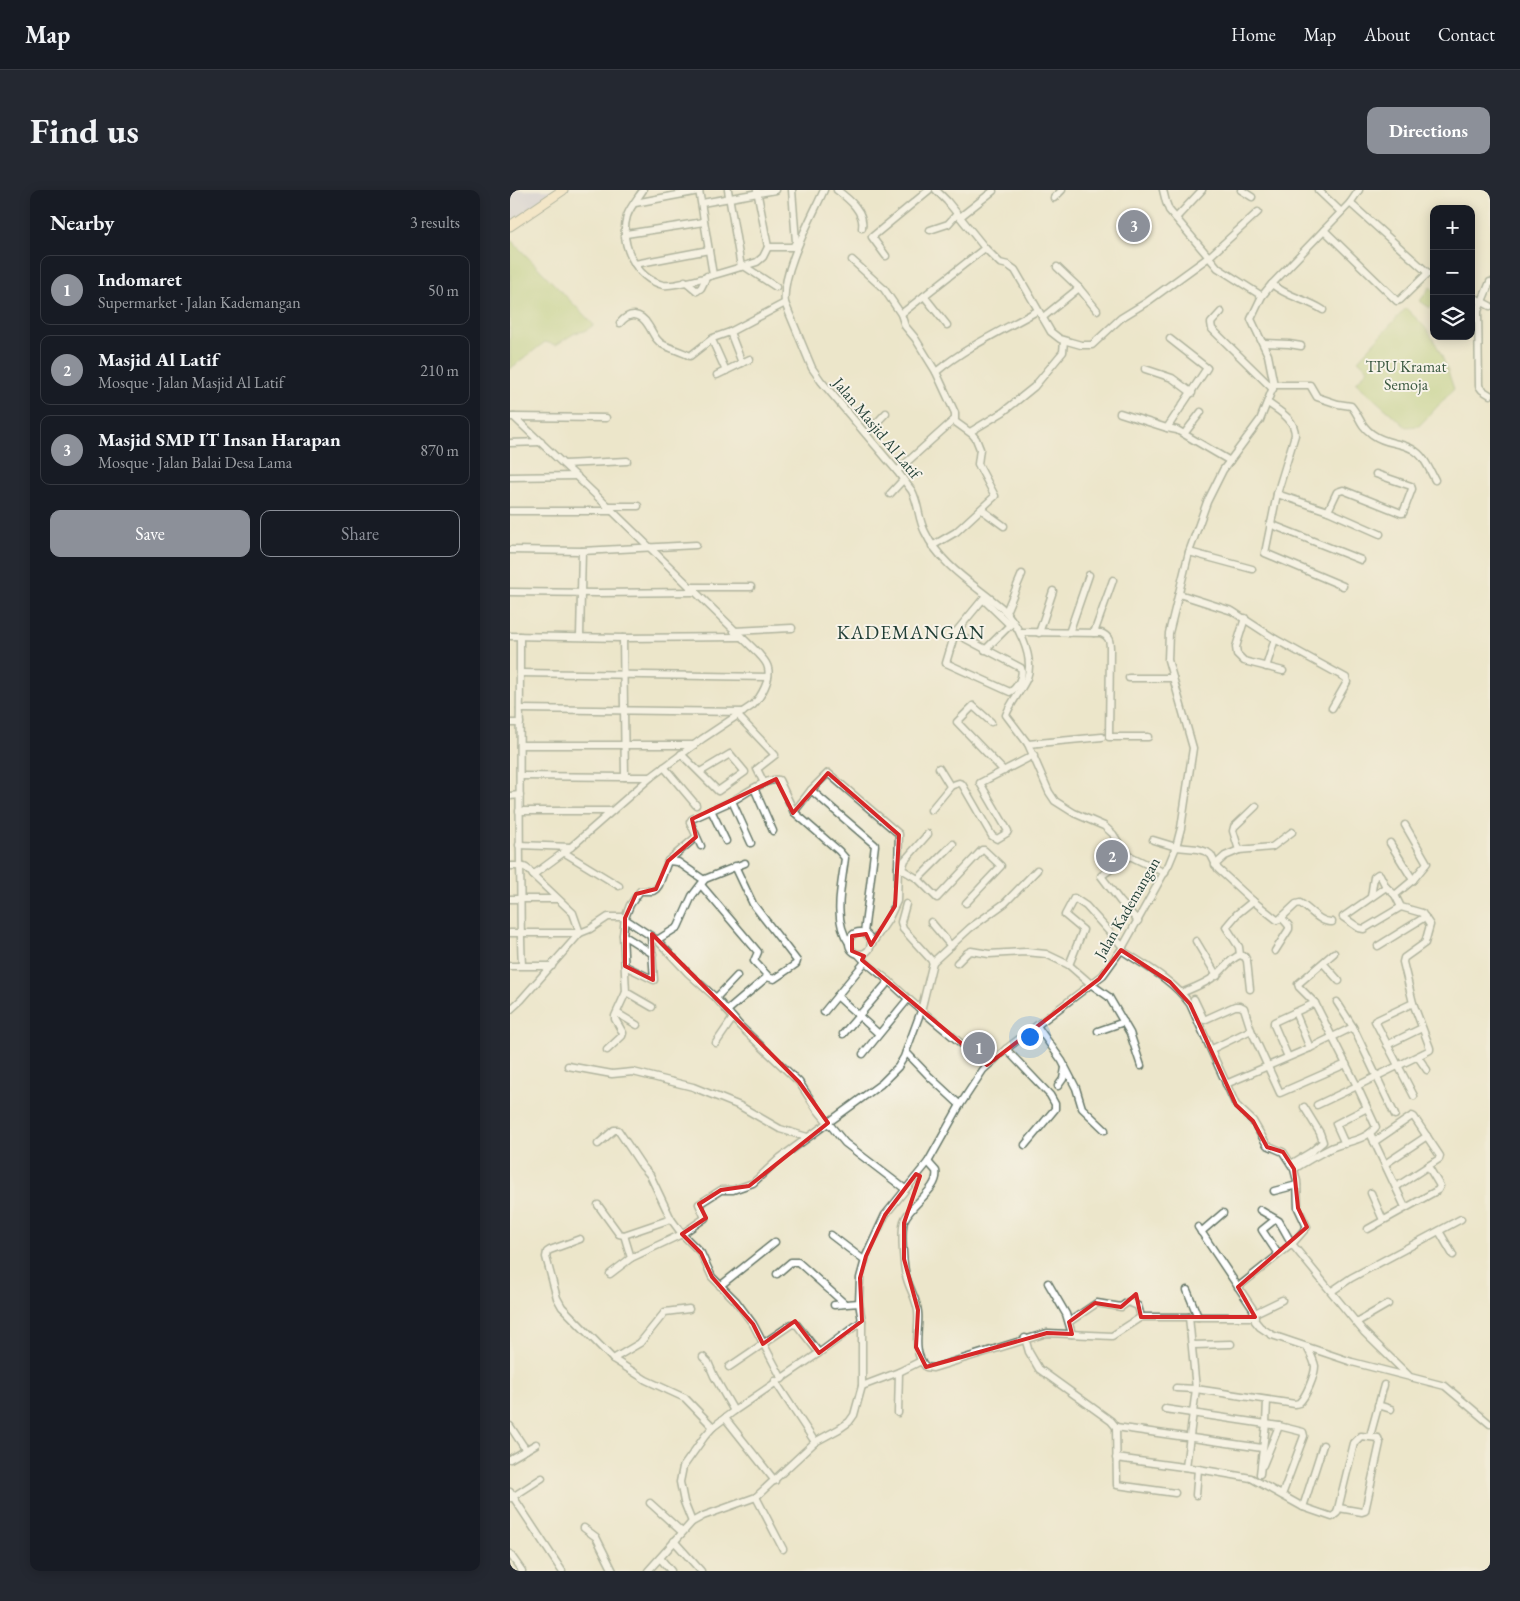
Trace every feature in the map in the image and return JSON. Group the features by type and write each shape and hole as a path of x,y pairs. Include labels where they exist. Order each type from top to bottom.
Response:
{"main road":[{"path":"510,226 563,190"}],"street":[{"path":"643,190 627,217 626,234 629,253 635,264 649,278 664,285 710,276 759,262 768,247 758,192"},
{"path":"728,190 742,267 776,287"},
{"path":"702,203 776,190"},
{"path":"768,247 790,248 796,242 792,190"},
{"name":"Jalan Masjid Al Latif","path":"824,190 795,255 784,292 785,303 812,368 829,393 897,471 917,500 922,526 932,546 947,564 1006,612 1020,632 1025,646 1029,669 1026,679 1006,715 1028,744 1049,792 1055,801 1110,830 1130,856 1165,873"},
{"path":"837,190 850,200 860,214 863,221 862,228"},
{"path":"886,256 871,238 929,190"},
{"path":"936,190 985,248 1000,263 1010,266 1015,270 1037,310 1055,337 1080,345 1092,345 1121,318 1147,302 1209,257 1258,212"},
{"path":"1054,198 1062,190"},
{"path":"1163,190 1166,202 1176,218 1221,270 1262,296"},
{"path":"1176,218 1202,190"},
{"path":"1242,190 1252,197"},
{"path":"1318,190 1341,212"},
{"name":"Jalan Kademangan","path":"648,1571 692,1522 703,1516 756,1497 816,1442 849,1422 854,1416 862,1386 860,1278 865,1261 885,1215 928,1162 960,1104 988,1065 1006,1049 1103,975 1122,948 1165,873 1176,847 1181,828 1193,748 1172,678 1167,648 1169,633 1190,552 1207,502 1220,476 1255,429 1268,403 1273,387 1271,364 1264,343 1252,319 1262,296 1350,203 1359,190"},
{"path":"635,203 672,193 699,191 709,250 710,276 698,290 693,289 685,282"},
{"path":"930,230 948,224 993,191"},
{"path":"1350,203 1430,273"},
{"path":"626,234 704,222"},
{"path":"1324,230 1396,301 1400,300 1430,275"},
{"path":"901,314 985,248"},
{"path":"635,264 709,250"},
{"path":"852,260 880,285 901,314 906,326 936,372 955,413 954,421 897,471"},
{"path":"1057,267 1098,310"},
{"path":"1490,282 1481,301 1477,317 1479,386 1490,395"},
{"path":"1272,284 1284,293 1312,303 1323,310"},
{"path":"1042,318 1079,288"},
{"path":"924,296 947,325"},
{"path":"1475,298 1490,306"},
{"path":"620,323 625,316 631,314 637,316 648,325 652,334 661,343 690,356 713,338 730,332 785,303"},
{"path":"936,372 959,354 1037,310"},
{"path":"1221,312 1211,323 1212,329 1273,387 1308,384 1312,387 1317,397 1351,406 1358,420 1370,433 1382,441 1406,446 1419,454 1426,462 1435,480"},
{"path":"730,332 742,363"},
{"path":"1167,428 1207,368 1170,339"},
{"path":"970,432 1004,412 1034,387 1063,352 1064,340"},
{"path":"713,342 726,371"},
{"path":"1264,343 1301,346"},
{"path":"717,375 750,359"},
{"path":"1145,369 1172,378 1192,393"},
{"path":"1268,403 1288,418 1295,429 1295,434 1277,494 1265,553 1343,586"},
{"path":"1184,434 1201,412"},
{"path":"866,434 886,413"},
{"path":"1120,413 1177,430 1230,462"},
{"path":"512,417 606,418"},
{"path":"512,417 577,476 693,589 766,663 768,668 768,677 757,701 742,716 681,754 651,777 565,853 533,875"},
{"path":"932,546 952,535 982,510 994,496 978,464 980,449 976,439 970,432 954,421"},
{"path":"510,443 541,442"},
{"path":"564,464 627,461"},
{"path":"1328,511 1337,492 1343,490 1403,513 1412,489 1411,486 1376,474"},
{"path":"510,478 577,476"},
{"path":"890,494 903,480"},
{"path":"1277,494 1328,511 1380,534"},
{"path":"607,506 638,506"},
{"path":"982,510 1004,526"},
{"path":"510,511 612,511"},
{"path":"1270,524 1361,560"},
{"path":"510,550 582,551 696,545"},
{"path":"580,636 582,551"},
{"path":"1190,552 1252,569"},
{"path":"1006,612 1022,574"},
{"path":"1069,633 1090,575"},
{"path":"1094,633 1113,580"},
{"path":"510,592 582,593 751,587"},
{"path":"1039,633 1052,591"},
{"path":"1179,594 1232,610 1275,639 1346,678 1347,682 1332,708"},
{"path":"955,633 985,650 1022,669 1022,674 1013,690 1006,691 946,663 955,633 984,599 1012,623 985,650"},
{"path":"1245,618 1236,648 1237,654 1244,661 1283,671"},
{"path":"734,631 792,628"},
{"path":"1020,632 1094,633 1105,635 1110,642 1109,737 1148,737"},
{"path":"510,636 623,638 740,637"},
{"path":"520,636 519,845 522,866 520,899 522,965"},
{"path":"623,638 625,777"},
{"path":"1266,667 1275,639"},
{"path":"520,673 768,677"},
{"path":"1128,678 1172,678"},
{"path":"991,722 972,706 957,722 1004,771"},
{"path":"520,709 623,710 742,716 775,755 757,769 764,783"},
{"path":"510,723 520,723"},
{"path":"1028,744 1102,737"},
{"path":"520,745 694,745"},
{"path":"681,754 718,791 745,773 730,754 700,772"},
{"path":"931,810 950,787 959,783 962,784 992,836 998,839 1008,831 980,783 1034,755"},
{"path":"664,767 696,805"},
{"path":"939,768 950,787"},
{"path":"794,812 811,790 828,773 894,828 899,835 900,868 895,906 866,953 859,954"},
{"path":"520,776 651,777"},
{"path":"702,846 696,837 690,821 764,783 776,779 779,780 794,812 840,851 844,858 840,916 843,934 852,951 859,954 865,962 889,981 921,1011 988,1065"},
{"path":"754,788 773,831"},
{"path":"811,790 875,845 864,933"},
{"path":"510,796 520,796"},
{"path":"732,800 751,843"},
{"path":"1238,850 1234,827 1256,806"},
{"path":"711,810 726,841"},
{"path":"519,811 612,811"},
{"path":"1395,895 1413,880 1427,863 1405,824"},
{"path":"510,831 519,831"},
{"path":"1215,865 1225,856 1238,850 1272,847 1292,832"},
{"path":"900,868 928,834"},
{"path":"607,1050 623,1033 615,1019 626,992 621,917 636,894 643,890 653,891 660,885 668,861 696,837"},
{"path":"1153,840 1176,847 1202,850 1211,856 1215,865 1273,918 1279,920 1296,904 1300,903 1322,920 1329,923 1332,922"},
{"path":"1390,843 1413,880"},
{"path":"918,879 953,844"},
{"path":"519,845 571,847"},
{"path":"900,868 918,879 938,898 984,850 1001,866 966,903"},
{"path":"565,853 618,886"},
{"path":"1130,856 1101,876 1120,902 1138,921"},
{"path":"668,861 678,862 702,883 758,952 754,961 766,973 767,977"},
{"path":"654,938 678,927 692,896 702,883 745,863"},
{"path":"510,866 522,866 533,875 575,916 580,933"},
{"path":"735,866 753,904 797,961 796,964 774,979 767,977"},
{"path":"610,1274 631,1258 682,1234 705,1218 699,1204 721,1190 733,1190 749,1186 807,1137 881,1084 901,1062 906,1052 921,1011 932,962 974,924 1005,903 1037,870"},
{"path":"1371,897 1374,877 1376,874 1380,875 1386,888 1395,895 1401,907"},
{"path":"1317,1105 1427,1052 1430,1048 1413,1003 1403,962 1404,958 1425,942 1430,925 1425,917 1422,913 1401,907 1364,929 1359,928 1343,917 1386,888"},
{"path":"1069,965 1083,930 1066,915 1074,898 1086,906 1122,948 1181,992 1190,1004 1236,1105 1254,1121 1267,1145 1284,1152 1292,1166 1297,1185 1298,1208 1307,1227 1292,1244 1238,1287"},
{"path":"510,899 556,899"},
{"path":"1250,989 1247,961 1240,955 1239,947 1226,926 1253,901"},
{"path":"906,904 901,922 903,928 932,962"},
{"path":"510,933 580,933 608,918 621,917 654,938 798,1082 845,1143 905,1189"},
{"path":"1378,946 1425,917"},
{"path":"1275,952 1289,929 1289,926 1282,918"},
{"path":"931,922 951,946"},
{"path":"849,943 854,934 859,932 870,937 871,945"},
{"path":"510,1010 580,933"},
{"path":"623,936 653,954"},
{"path":"625,966 654,980 654,938"},
{"path":"1196,941 1216,976"},
{"path":"957,963 971,951 989,954 1026,952 1046,954 1069,965 1109,997 1130,1033 1141,1066"},
{"path":"1292,1166 1330,1148 1357,1140 1370,1133 1376,1127 1315,1003 1298,985 1334,953"},
{"path":"1181,992 1200,986 1216,976 1235,956 1240,955"},
{"path":"824,1012 865,962"},
{"path":"1323,963 1339,981"},
{"path":"510,966 552,966"},
{"path":"716,998 737,976"},
{"path":"727,1011 767,977"},
{"path":"843,1034 889,981"},
{"path":"626,992 652,1007"},
{"path":"837,996 879,1034"},
{"path":"863,1054 908,999"},
{"path":"1194,999 1204,1020 1235,1006 1242,1006 1278,1091 1282,1094 1346,1064"},
{"path":"510,1000 521,1000"},
{"path":"1337,1002 1352,1027 1394,1115"},
{"path":"1288,1057 1274,1025 1277,1020 1315,1003"},
{"path":"1413,1003 1376,1021 1414,1096"},
{"path":"1295,1012 1310,1048"},
{"path":"617,1013 637,1025"},
{"path":"716,1044 733,1018"},
{"path":"1098,1030 1124,1022"},
{"path":"1037,1026 1054,1048 1076,1088 1082,1108 1105,1130"},
{"path":"1226,1084 1310,1048 1352,1027"},
{"path":"1388,1045 1422,1028"},
{"path":"1214,1048 1251,1030"},
{"path":"1006,1049 1050,1095 1055,1104 1055,1110 1025,1145"},
{"path":"906,1052 960,1104"},
{"path":"1418,1056 1427,1070"},
{"path":"568,1066 612,1074 634,1072 674,1082 740,1106 780,1129 807,1137"},
{"path":"1058,1086 1063,1078 1065,1068"},
{"path":"1292,1166 1319,1146 1323,1139 1304,1107"},
{"path":"1345,1144 1336,1124 1367,1108"},
{"path":"1374,1142 1412,1116 1416,1118 1440,1156 1396,1187"},
{"path":"598,1144 614,1130 618,1130 650,1175 672,1219 682,1234 700,1254 712,1277 736,1301 753,1324 779,1380 816,1442"},
{"path":"1370,1133 1405,1207"},
{"path":"1385,1164 1427,1136"},
{"path":"928,1162 936,1171 936,1180 910,1212 904,1223 904,1270 918,1310 916,1347 921,1362 926,1367 933,1368 1025,1338 1047,1333 1112,1336 1141,1317 1255,1315 1282,1300"},
{"path":"1368,1229 1440,1188 1428,1166"},
{"path":"1274,1191 1297,1185"},
{"path":"1370,1193 1383,1220"},
{"path":"598,1205 617,1232 624,1235 672,1219"},
{"path":"1260,1210 1279,1222 1292,1244 1372,1340 1409,1376"},
{"path":"1223,1213 1200,1230 1238,1287 1260,1327 1272,1335 1352,1362 1445,1386 1490,1424"},
{"path":"1332,1291 1351,1278 1461,1219"},
{"path":"1272,1222 1262,1230 1278,1254"},
{"path":"1439,1231 1453,1255"},
{"path":"624,1235 631,1258"},
{"path":"831,1236 865,1261"},
{"path":"580,1239 547,1252 546,1257 557,1298 562,1307 613,1359 646,1380 685,1398 713,1427"},
{"path":"720,1286 776,1242"},
{"path":"777,1274 791,1262 798,1262 844,1303"},
{"path":"1048,1282 1069,1322 1072,1334"},
{"path":"1187,1290 1198,1317"},
{"path":"1069,1322 1097,1303 1121,1307 1128,1302 1138,1306 1141,1317"},
{"path":"834,1305 859,1303"},
{"path":"1357,1322 1388,1304"},
{"path":"613,1359 640,1343 665,1312 689,1309"},
{"path":"1186,1467 1196,1388 1189,1317"},
{"path":"692,1522 684,1502 680,1482 683,1467 713,1427 862,1321"},
{"path":"729,1367 794,1323 818,1353"},
{"path":"1025,1338 1033,1360 1039,1369 1111,1420 1116,1427 1117,1485 1174,1493"},
{"path":"1193,1346 1231,1344"},
{"path":"1176,1388 1196,1388 1294,1404 1302,1402 1315,1364 1307,1347"},
{"path":"703,1357 708,1362 734,1411"},
{"path":"862,1386 921,1362"},
{"path":"898,1413 899,1372"},
{"path":"1370,1436 1384,1385"},
{"path":"1258,1477 1266,1424 1267,1400"},
{"path":"1378,1405 1391,1409"},
{"path":"1165,1409 1302,1431 1305,1434 1282,1495"},
{"path":"725,1418 774,1480"},
{"path":"510,1426 526,1450"},
{"path":"1258,1477 1279,1426"},
{"path":"1116,1427 1262,1448"},
{"path":"1116,1458 1258,1477 1282,1495 1303,1507 1332,1517 1336,1515 1339,1508 1352,1446 1361,1436 1378,1438 1380,1444 1365,1510 1362,1512 1339,1508"},
{"path":"510,1459 536,1444"},
{"path":"1303,1507 1322,1445"},
{"path":"1196,1495 1198,1469"},
{"path":"542,1478 511,1496 562,1571"},
{"path":"756,1497 783,1549"},
{"path":"650,1503 682,1532"},
{"path":"584,1528 596,1537 613,1571"},
{"path":"674,1541 700,1571"},
{"path":"510,1554 522,1571"},
{"path":"660,1558 671,1571"}],"highlighted area":[{"path":"828,773 899,835 895,906 871,945 866,934 852,936 852,951 864,956 862,960 987,1065 1099,979 1121,950 1170,982 1190,1004 1236,1105 1253,1121 1267,1147 1283,1152 1294,1169 1298,1208 1307,1227 1238,1287 1255,1317 1141,1317 1136,1294 1121,1307 1095,1303 1069,1322 1072,1334 1047,1333 926,1367 916,1347 918,1310 904,1259 904,1223 920,1176 916,1174 885,1215 866,1256 860,1278 862,1321 819,1353 795,1321 763,1344 753,1324 712,1277 701,1253 682,1234 706,1218 699,1204 721,1190 749,1186 828,1123 799,1082 652,934 653,980 625,966 625,918 636,894 656,889 668,861 696,837 692,819 776,779 793,813"}],"shaded area":[{"path":"510,190 559,190 510,225"}],"green space":[{"path":"512,241 594,325 585,331 575,333 556,345 545,342 510,369 510,242"},
{"path":"1430,287 1430,308 1420,301"},
{"name":"TPU Kramat Semoja","path":"1406,308 1423,325 1430,335 1430,340 1434,340 1438,347 1454,389 1419,426 1406,427 1356,383 1368,369 1358,360"}],"place":[{"name":"Masjid SMP IT Insan Harapan","path":"1134,226"},
{"name":"Masjid Al Latif","path":"1112,856"},
{"name":"Indomaret","path":"979,1048"}],"district":[{"name":"KADEMANGAN","path":"911,632"}]}
